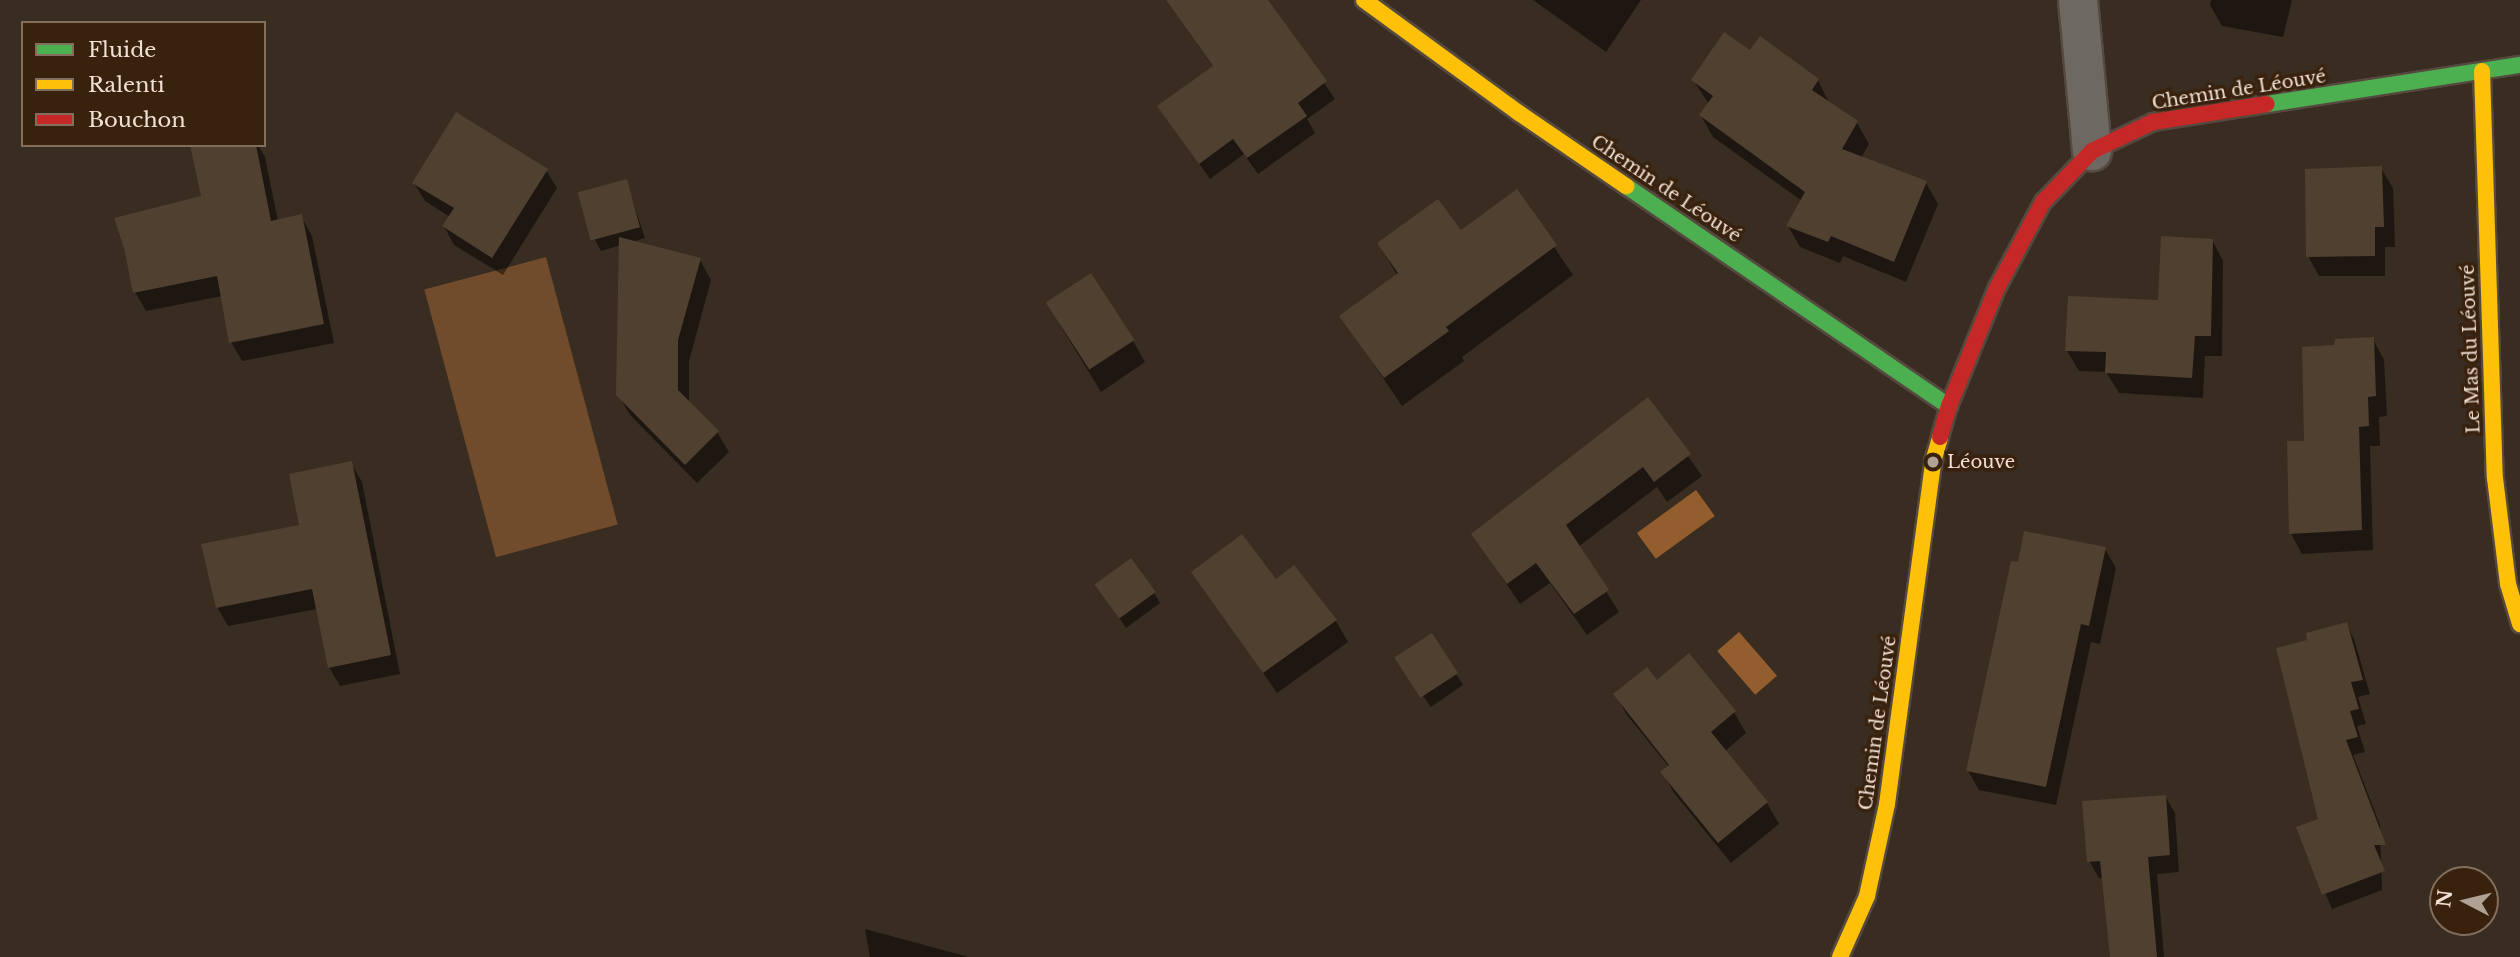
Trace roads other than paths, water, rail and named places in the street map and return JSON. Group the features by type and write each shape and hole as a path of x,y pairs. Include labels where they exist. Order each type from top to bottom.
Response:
{"street":[{"name":"Chemin de Léouvé","path":"1364,0 1519,113 1949,406"},
{"path":"2078,0 2092,151"},
{"name":"Chemin de Léouvé","path":"1840,957 1867,896 1887,804 1933,463 1949,406 1997,288 2043,202 2092,151 2153,122 2520,65"},
{"name":"Le Mas du Léouvé","path":"2482,71 2495,478 2508,584 2520,624"}],"place":[{"name":"Léouve","path":"1933,462"}]}
